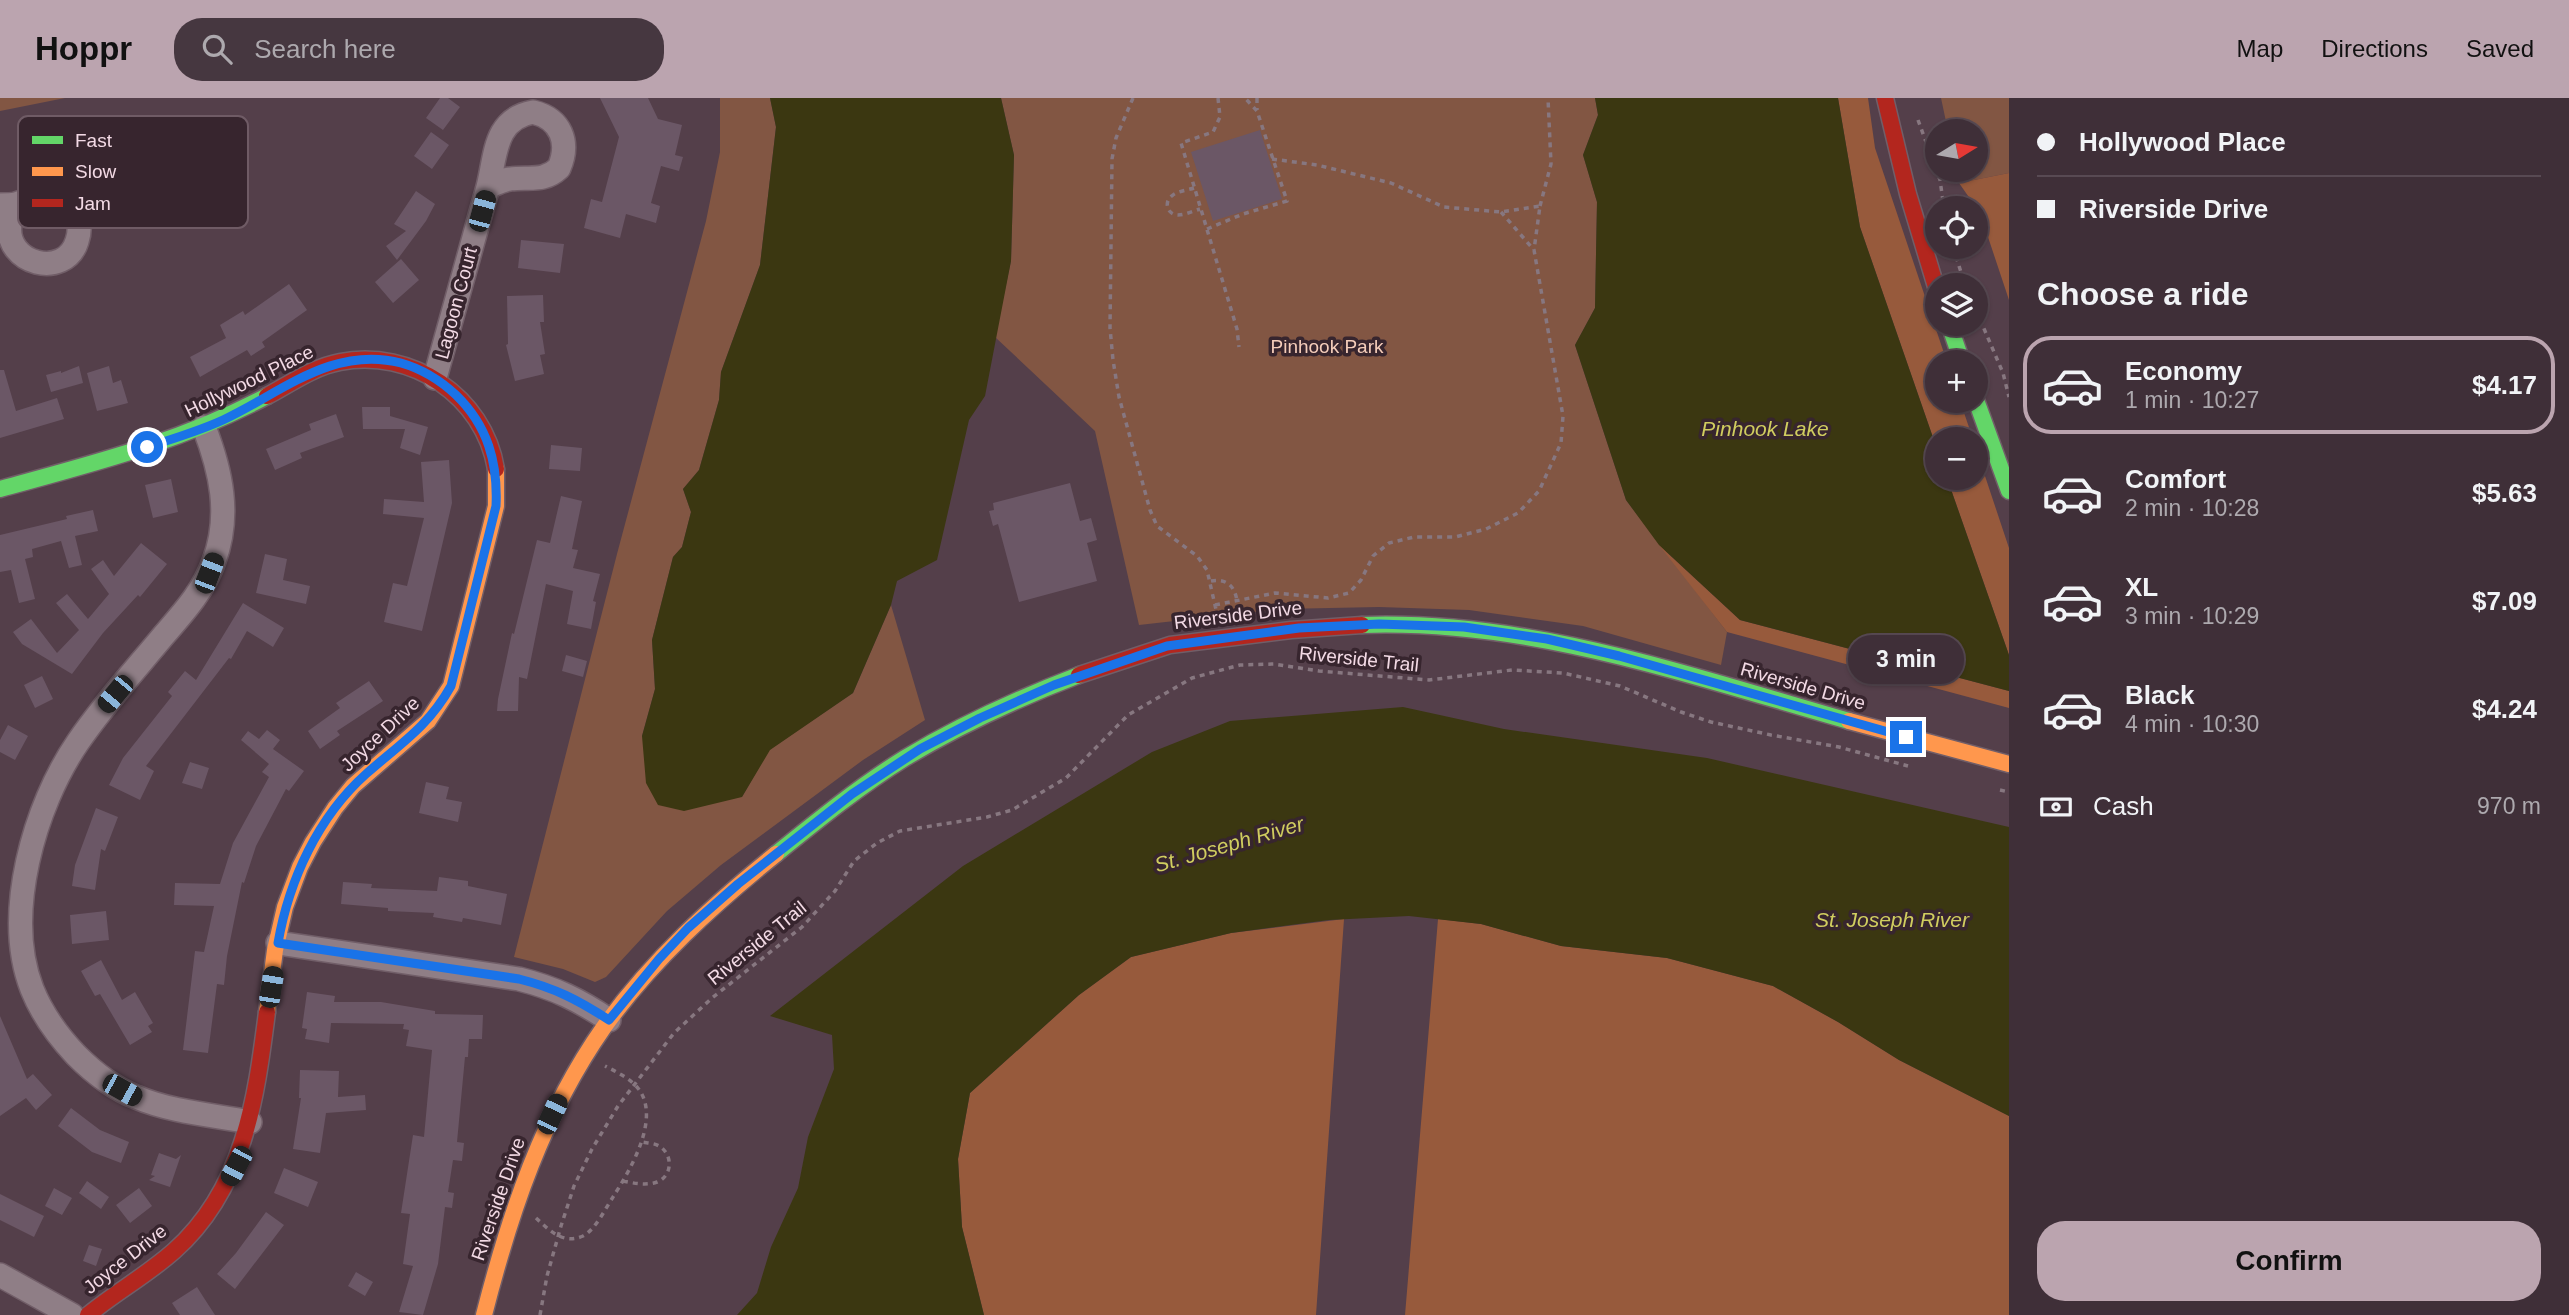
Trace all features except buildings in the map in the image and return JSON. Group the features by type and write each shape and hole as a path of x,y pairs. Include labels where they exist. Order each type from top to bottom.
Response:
{"street":[{"path":"1885,98 1898,160 1931,273"},
{"name":"Lagoon Court","path":"435,378 488,187"},
{"name":"Hollywood Place","path":"0,489 147,447 223,420 313,371 340,361 364,358 390,360 414,367 435,378"},
{"name":"Joyce Drive","path":"88,1315 110,1296 166,1258 192,1233 216,1203 236,1166 250,1122 284,911 299,870 335,806 364,776 424,725 440,706 457,669 496,506 497,482 494,457 488,439 458,397 435,378"},
{"path":"1981,413 2009,491"},
{"path":"204,427 221,480 224,507 222,535 215,558 196,597 99,713 63,767 47,801 33,843 23,889 22,939 24,960 32,989 47,1019 87,1066 135,1097 250,1122"},
{"name":"Riverside Drive","path":"484,1315 507,1228 535,1150 561,1097 609,1020 659,959 738,884 852,794 920,749 1013,703 1091,671 1167,646 1299,628 1379,624 1464,627 1547,639 1619,656 2009,764"},
{"path":"278,943 519,979 549,986 577,999 609,1020"},
{"path":"0,1275 72,1315"}],"path":[{"path":"1133,98 1116,138 1112,159 1110,328 1117,384 1150,510 1157,526 1198,556 1211,581 1228,667"},
{"path":"1217,98 1220,117 1213,132 1181,143 1237,329 1238,347"},
{"path":"1245,98 1257,111"},
{"path":"1207,229 1243,214 1287,201 1257,111 1257,98"},
{"path":"1215,605 1275,593 1328,598 1349,593 1361,580 1373,556 1389,543 1414,537 1455,537 1486,529 1518,513 1539,491 1561,443 1563,416 1534,250 1540,206 1551,164 1548,98"},
{"path":"1915,114 1940,180 1942,196"},
{"path":"1272,159 1317,165 1391,183 1444,207 1501,212 1540,206"},
{"path":"1195,188 1172,195 1167,201 1167,208 1177,215 1201,208"},
{"path":"1501,212 1534,250"},
{"path":"1987,336 2003,373 2009,397"},
{"path":"1211,581 1228,583 1236,591 1237,601"},
{"name":"Riverside Trail","path":"540,1315 558,1237 575,1186 592,1149 634,1084 674,1033 712,998 802,927 835,891 855,861 877,844 900,831 987,817 1012,810 1066,778 1128,715 1192,678 1228,667 1275,664 1319,671 1429,680 1512,670 1563,673 1620,686 1711,722 1839,747 1910,766"},
{"path":"1996,789 2009,792"},
{"path":"558,1237 584,1236 596,1224 623,1181 642,1142 646,1111 641,1094 634,1084 604,1065"},
{"path":"623,1181 635,1184 659,1182 667,1174 671,1165 667,1154 660,1146 642,1142"}],"green space":[{"path":"0,98 65,98 0,111"},
{"path":"720,98 770,98 776,127 760,265 721,372 719,400 699,470 683,489 691,512 682,547 673,557 652,640 655,689 642,736 742,797 769,750 853,693 891,605 925,720 863,760 721,865 667,911 606,977 595,982 563,969 514,957 706,221 720,152"},
{"name":"Pinhook Park","path":"1001,98 1595,98 1598,115 1583,155 1597,202 1595,308 1575,345 1626,500 1727,632 1721,665 1583,626 1469,610 1379,607 1281,609 1139,625 1095,431 995,337 1011,261 1014,155"},
{"path":"1941,98 2009,98 2009,173 1988,177 1988,119 1945,119"}],"shaded area":[{"path":"1838,98 1868,98 1875,148 1925,297 1925,336 1938,336 1943,350 1925,350 1925,413 1964,413 1969,427 1929,427 1860,227"},
{"path":"2009,173 2009,300 1988,237 1988,196 1968,196 1959,183 1988,182 1988,177"},
{"path":"1988,485 2009,548 2009,655 1951,490 1988,490"},
{"path":"1659,545 1740,620 2009,691 2009,708 1727,632"},
{"path":"1344,919 1316,1315 984,1315 962,1227 958,1159 970,1093 1079,995 1131,957 1231,933"},
{"path":"1438,919 1481,924 1561,946 1667,958 1773,986 1899,1060 2009,1116 2009,1315 1405,1315"}],"water":[{"path":"770,98 1001,98 1014,155 1011,261 985,396 969,420 937,560 897,581 891,605 853,693 770,750 742,797 684,811 658,805 646,783 642,736 655,689 652,640 673,557 682,547 691,512 683,489 699,470 719,400 721,372 760,265 776,127"},
{"name":"Pinhook Lake","path":"1595,98 1838,98 1860,227 1929,427 1925,427 1925,490 1951,490 2009,655 2009,691 1740,620 1659,545 1626,500 1575,345 1595,308 1597,202 1583,155 1598,115"},
{"name":"St. Joseph River","path":"1403,707 1504,729 1707,758 2009,827 2009,1116 1899,1060 1773,986 1667,958 1561,946 1481,924 1409,916 1329,920 1231,933 1131,957 1079,995 970,1093 958,1159 962,1227 984,1315 737,1315 757,1293 771,1247 798,1188 808,1137 834,1069 832,1035 770,1016 963,866 1152,752 1230,721"}],"traffic: fast":[{"path":"1953,336 1958,350"},
{"path":"0,489 169,439 267,396"},
{"path":"1981,413 2009,491"},
{"path":"1362,625 1487,631 1548,641 1669,669 1849,721"},
{"path":"776,854 855,792 905,758 990,713 1079,675"}],"traffic: slow":[{"path":"267,1012 275,950 285,907 313,842 353,786 428,721 451,686 496,506 496,469"},
{"path":"1849,721 2009,764"},
{"path":"484,1315 505,1239 531,1165 546,1129 582,1060 623,1002 663,956 729,893 776,854"}],"traffic: jam":[{"path":"1885,98 1908,194 1932,273"},
{"path":"267,396 311,372 340,362 367,360 393,363 417,370 460,399 477,420 489,443 496,469"},
{"path":"1079,675 1170,645 1291,630 1362,625"},
{"path":"88,1315 174,1251 198,1226 217,1200 243,1141 258,1077 267,1012"}],"route":[{"path":"147,447 223,420 313,371 340,361 364,358 390,360 414,367 443,383 458,397 488,439 494,457 497,482 496,506 457,669 440,706 424,725 364,776 335,806 299,870 284,911 278,943 519,979 549,986 577,999 609,1020 688,928 738,884 852,794 920,749 1035,692 1167,646 1299,628 1379,624 1464,627 1547,639 1619,656 1906,737"}]}
